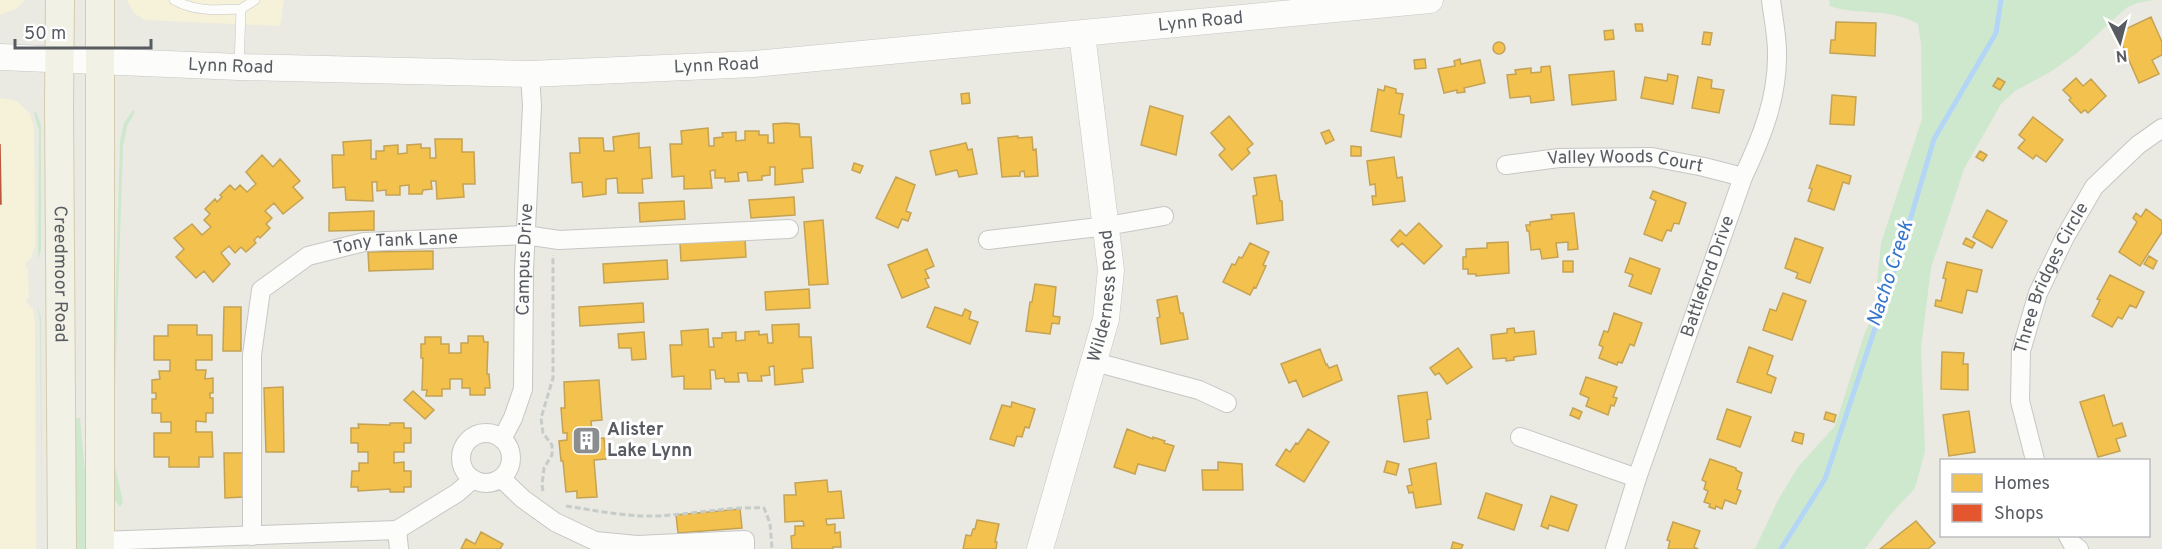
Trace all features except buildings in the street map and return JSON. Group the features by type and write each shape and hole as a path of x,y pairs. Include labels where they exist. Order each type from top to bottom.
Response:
{"main road":[{"name":"Creedmoor Road","path":"60,0 62,549"},
{"path":"100,0 100,545"},
{"name":"Lynn Road","path":"0,57 239,67 530,74 754,64 1430,0"},
{"name":"Wilderness Road","path":"1040,549 1095,363 1106,319 1111,270 1082,34"}],"street":[{"name":"Battleford Drive","path":"1615,549 1743,177 1761,139 1774,96 1777,51 1771,0"},
{"name":"Campus Drive","path":"502,439 513,418 523,389 525,235 532,106 530,74"},
{"name":"Three Bridges Circle","path":"2034,459 2020,401 2021,351 2038,292 2065,237 2094,187 2138,145 2162,128"},
{"name":"Valley Woods Court","path":"1506,165 1559,158 1652,157 1743,177"},
{"path":"988,240 1107,226 1164,216"},
{"name":"Tony Tank Lane","path":"252,536 252,356 261,290 308,256 364,242 525,235 559,240 789,229"},
{"path":"1095,363 1199,390 1227,403"},
{"path":"489,434 502,439 507,445 511,455 511,464 502,479 486,483 473,479 466,473 462,465 462,452 474,437 489,434"},
{"path":"1520,437 1638,478"},
{"path":"100,545 397,530 458,493 473,479"},
{"path":"502,479 523,499 555,522 595,541 637,545 745,540 745,549"},
{"path":"397,530 399,549"}],"lane":[{"path":"174,0 187,7 204,10 241,9 255,0"},
{"path":"239,67 241,9"}],"path":[{"path":"545,499 542,485 544,468 552,455 552,445 543,433 541,418 553,378 553,249"},
{"path":"563,506 650,516 744,507 764,508 770,523 772,549"}],"shaded area":[{"path":"0,0 25,0 16,9 0,15"},
{"path":"127,0 284,0 280,26 144,20 134,13"},
{"path":"0,98 17,101 30,114 34,126 35,245 31,258 25,264 28,269 29,297 26,301 33,310 35,321 36,549 0,549"}],"green space":[{"path":"1829,0 2154,0 2126,8 2077,53 2052,71 2015,91 2001,104 1964,169 1931,268 1921,348 1925,451 1915,488 1890,515 1865,549 1755,549 1778,500 1798,467 1835,426 1864,335 1874,312 1881,243 1922,119 1921,44 1918,24 1896,15 1841,9 1830,6"},
{"path":"133,110 135,112 127,126 123,147 114,416 115,466 123,502 120,507 114,499 111,465 120,141 124,123"},
{"path":"36,112 41,125 41,250 38,259 39,131 34,113"},
{"path":"37,305 41,318 42,549 40,320"},
{"path":"80,418 90,549 72,549 71,419"}],"waterway":[{"name":"Nacho Creek","path":"1781,549 1825,479 1903,244 1934,139 1996,33 2001,0"}],"place":[{"name":"Alister Lake Lynn","path":"586,440"}]}
